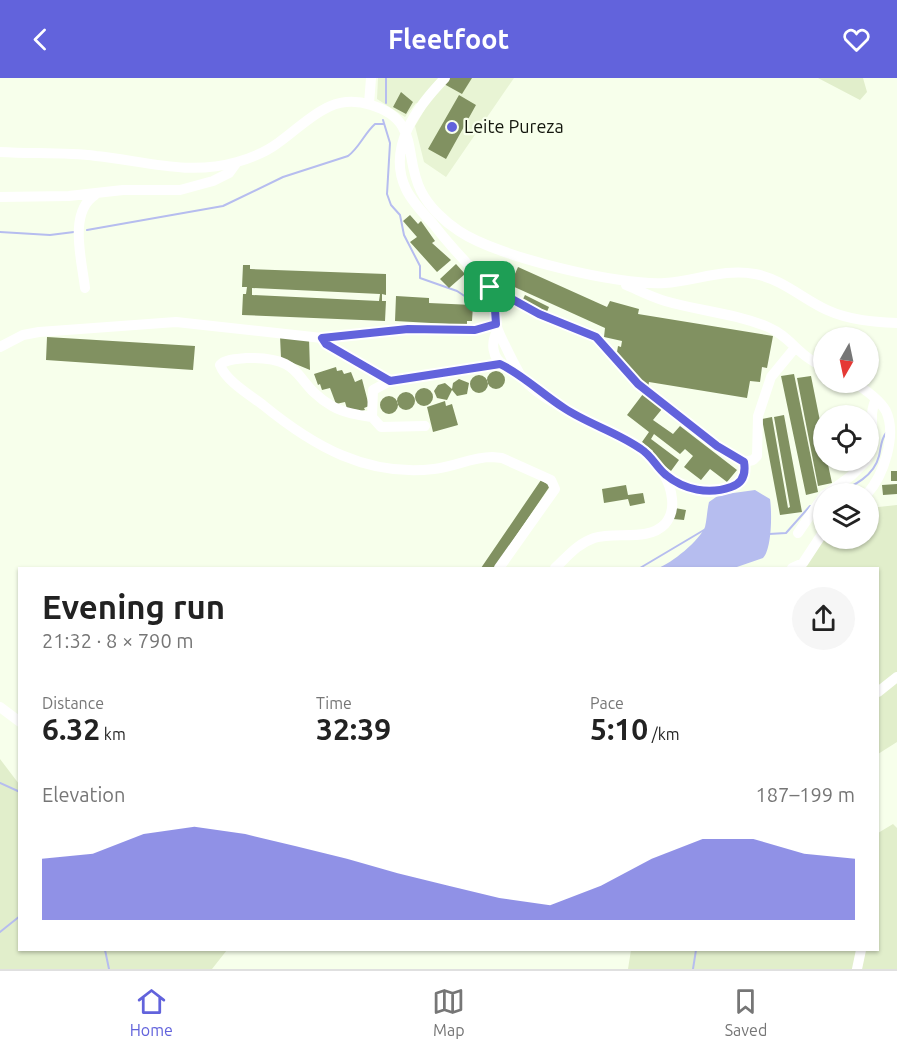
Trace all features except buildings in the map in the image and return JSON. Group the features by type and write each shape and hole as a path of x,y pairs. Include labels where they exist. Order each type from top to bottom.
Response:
{"street":[{"path":"369,104 371,78"},
{"path":"445,78 421,106 406,131 400,158 406,189 446,240 490,287 494,295 497,327 493,341 494,352 500,364"},
{"path":"0,152 99,156 178,170 196,170 237,162 277,144 317,111 329,105 344,101 369,104 393,116 406,131 420,190 431,206 459,231 498,249 607,278 645,284 731,272 756,274 782,284 843,316 897,323"},
{"path":"0,197 69,196 197,187 229,173 237,162"},
{"path":"85,288 79,238 87,201 98,193"},
{"path":"607,278 664,301 749,320 779,333 794,349 813,360"},
{"path":"490,287 539,314 596,337 638,384 717,446 744,462 753,460 757,456 758,416 771,377 794,349"},
{"path":"0,347 23,335 39,332 159,322 195,323 322,338 408,329 475,330 497,327"},
{"path":"497,327 509,349 517,372"},
{"path":"322,338 326,344 390,381"},
{"path":"425,426 391,429 381,427 372,417 349,414 331,406 295,369 273,359 242,358 223,361 220,365 230,377 275,415 316,444 355,463 419,470 492,457 502,458 551,480 555,489 500,567"},
{"path":"372,417 373,390 390,381 500,364 517,372 530,386 565,409 641,448 653,458 665,474 669,485 672,506 665,524 648,534 608,535 582,543 556,567"},
{"path":"868,393 876,399 890,418 891,444 886,465 874,483"},
{"path":"873,405 876,399"},
{"path":"665,474 697,490 718,491 739,484 743,479 744,462"},
{"path":"841,483 856,471"},
{"path":"798,533 813,511"},
{"path":"794,567 803,563 813,548"},
{"path":"879,691 897,677"},
{"path":"0,707 18,720"},
{"path":"857,969 861,951"}],"shaded area":[{"path":"378,78 514,78 446,177 424,162 415,126 425,109 416,103 405,117 377,99"},
{"path":"818,78 863,78 867,92 860,100"},
{"path":"897,505 897,742 879,753 879,567 800,567 815,549 879,549 879,507"},
{"path":"0,759 18,783 18,951 226,951 212,969 0,969"},
{"path":"893,824 897,828 897,969 628,969 631,951 879,951 879,832"}],"water":[{"path":"755,490 770,499 770,539 763,558 737,567 660,567 684,551 702,532 709,502 719,495"}],"waterway":[{"path":"386,78 386,103"},
{"path":"383,120 390,143 387,194 391,205 400,215 404,235 420,266 420,278 457,291 469,299 490,300"},
{"path":"87,230 223,206 283,177 348,156 375,124 383,124"},
{"path":"0,232 50,235 74,232"},
{"path":"856,483 873,469 886,433"},
{"path":"769,534 786,533 810,506"},
{"path":"642,567 704,530"},
{"path":"0,783 18,791"},
{"path":"0,932 18,918"},
{"path":"105,951 109,969"},
{"path":"693,969 696,951"}],"place":[{"name":"Leite Pureza","path":"452,127"}],"route":[{"path":"490,287 539,314 596,337 619,366 638,384 717,446 744,462 743,479 739,484 718,491 687,487 665,474 653,458 641,448 580,418 530,386 517,372 500,364 390,381 326,344 322,338 408,329 475,330 496,324 494,295 490,287"}]}
